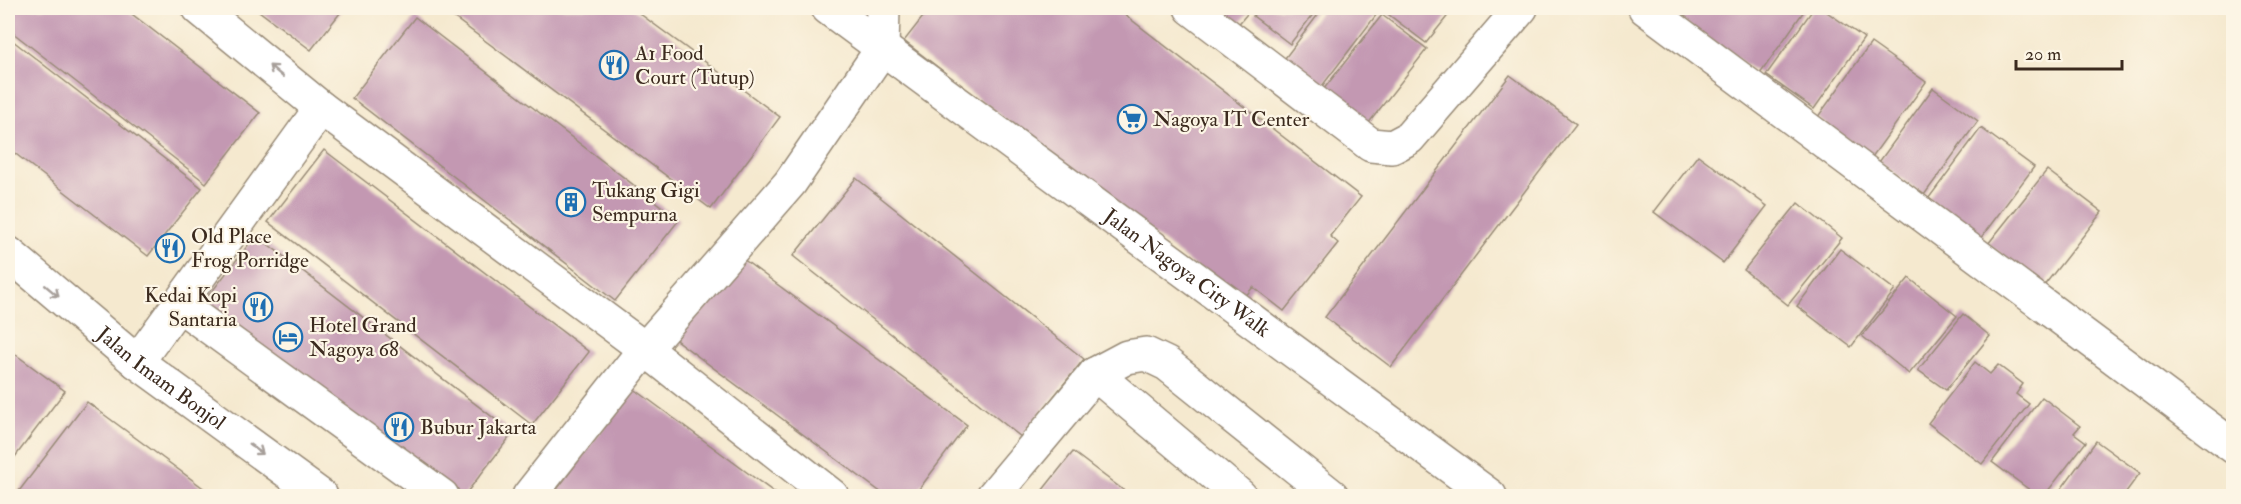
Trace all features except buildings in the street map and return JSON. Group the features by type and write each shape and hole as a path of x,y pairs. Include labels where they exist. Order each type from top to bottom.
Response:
{"street":[{"path":"199,8 321,108 645,349 832,496"},
{"name":"Jalan Nagoya City Walk","path":"828,8 1471,491"},
{"path":"530,496 645,349 790,183 882,49 883,8"},
{"path":"1191,8 1371,145 1392,147 1409,138 1521,8"},
{"path":"1644,8 2234,447"},
{"path":"137,362 321,108"},
{"name":"Jalan Imam Bonjol","path":"8,253 137,362 321,496"},
{"path":"179,304 442,496"},
{"path":"993,496 1095,374 1127,357 1146,354 1167,364 1332,496"},
{"path":"1095,374 1240,496"}],"place":[{"name":"A1 Food Court (Tutup)","path":"614,65"},
{"name":"Nagoya IT Center","path":"1132,119"},
{"name":"Tukang Gigi Sempurna","path":"571,202"},
{"name":"Old Place Frog Porridge","path":"170,248"},
{"name":"Kedai Kopi Santaria","path":"258,307"},
{"name":"Hotel Grand Nagoya 68","path":"288,337"},
{"name":"Bubur Jakarta","path":"399,427"}]}
